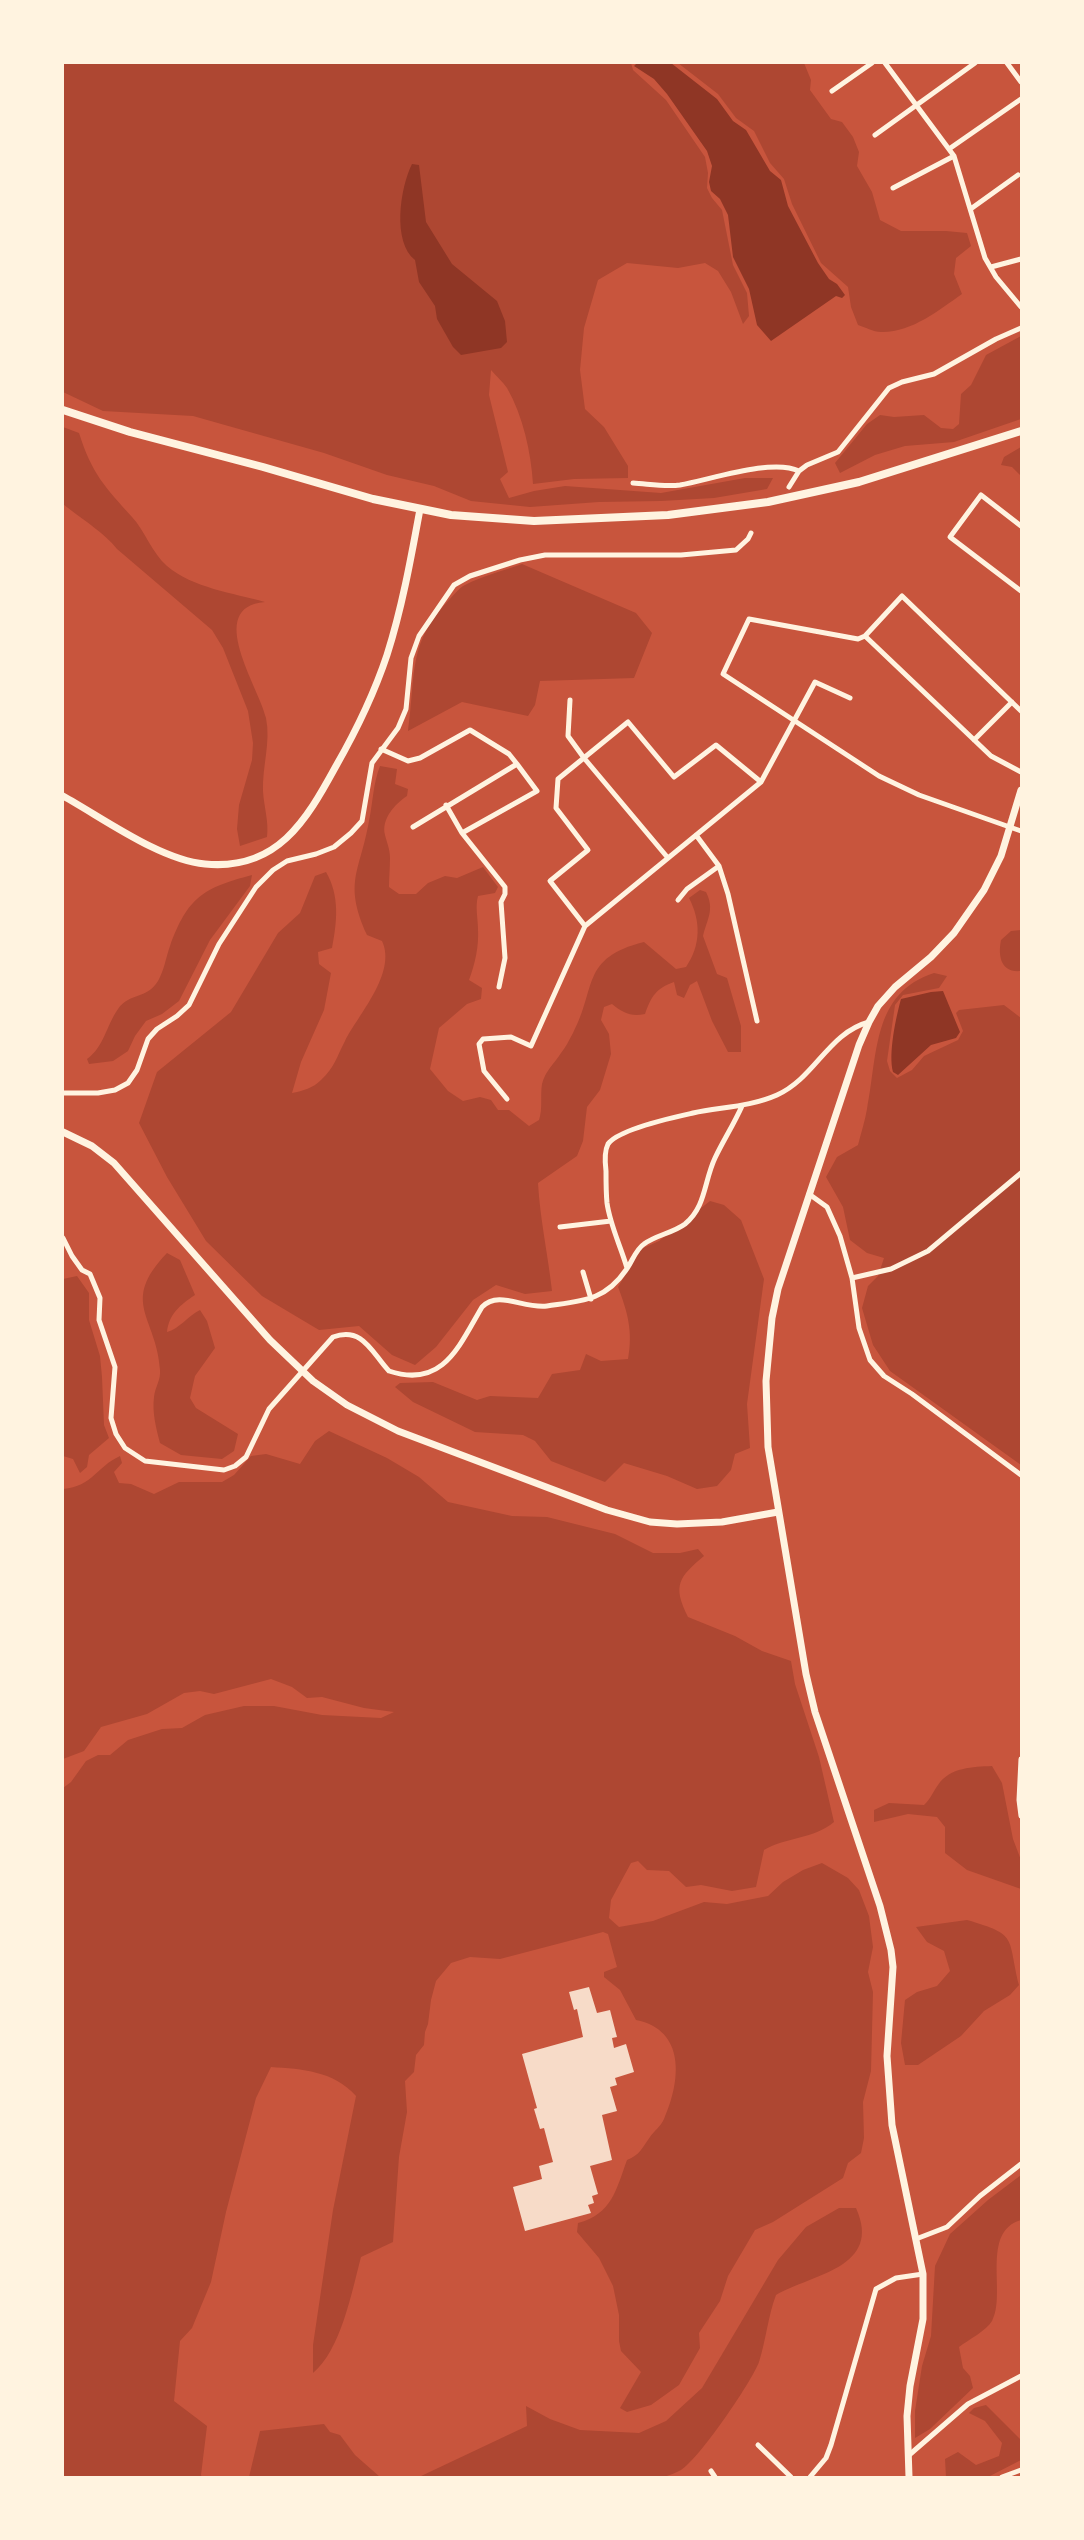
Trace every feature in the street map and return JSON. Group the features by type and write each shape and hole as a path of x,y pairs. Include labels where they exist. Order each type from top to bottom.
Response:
{"main road":[{"path":"63,410 130,432 373,499 473,517 534,521 668,515 768,502 859,482 1021,431"}],"street":[{"path":"832,91 872,63"},
{"path":"885,63 954,156 986,258 996,277 1021,307"},
{"path":"875,135 975,63"},
{"path":"1007,63 1021,82"},
{"path":"949,149 1021,99"},
{"path":"893,188 954,156"},
{"path":"972,208 1018,175"},
{"path":"991,267 1021,259"},
{"path":"789,488 800,471 838,452 890,388 902,382 934,374 996,339 1021,328"},
{"path":"633,483 681,485 735,473 783,466 800,471"},
{"path":"1021,526 981,495 950,537 1021,591"},
{"path":"63,796 151,846 179,858 204,864 223,865 252,860 266,854 288,838 308,816 317,801 352,738 372,695 387,655 397,617 420,509"},
{"path":"63,1093 98,1094 115,1090 128,1083 137,1070 148,1039 157,1029 189,1005 219,944 256,887 273,870 287,861 316,854 334,846 362,821 372,763 398,728 406,709 411,658 419,636 454,585 470,576 520,560 545,555 681,555 736,550 751,533"},
{"path":"1021,711 902,596 866,636 858,639 749,619 723,674 879,776 919,795 1021,831"},
{"path":"866,636 991,756 1021,772"},
{"path":"507,1099 484,1071 479,1044 483,1039 511,1037 531,1046 585,926 761,782 814,682 850,698"},
{"path":"570,700 568,736 668,858"},
{"path":"974,740 1012,702"},
{"path":"585,926 550,881 588,850 556,808 558,779 628,722 675,777 716,745 761,782"},
{"path":"381,749 408,761 420,758 470,730 509,754 537,791 462,833"},
{"path":"413,827 517,764"},
{"path":"909,2477 907,2416 910,2386 923,2319 923,2274 892,2125 887,2056 893,1967 891,1950 880,1906 815,1712 768,1447 765,1414 771,1318 778,1289 809,1194 859,1045 869,1023 884,1000 931,957 971,910 993,874 1011,828 1021,789"},
{"path":"446,805 462,833 505,887 501,903 505,958 499,987"},
{"path":"696,835 719,866 728,894 757,1021"},
{"path":"678,900 687,889 719,866"},
{"path":"627,1268 607,1204 605,1158 608,1145 614,1138 625,1132 693,1113 742,1106 777,1095 796,1083 840,1036 858,1025 869,1023"},
{"path":"63,1238 82,1270 90,1274 99,1298 99,1320 115,1367 111,1418 116,1434 133,1455 145,1461 224,1470 235,1466 246,1457 268,1409 333,1338 342,1334 354,1335 369,1346 389,1371 417,1377 430,1374 443,1366 489,1300 501,1299 523,1306 538,1307 591,1299 609,1290 642,1245 685,1224 702,1203 713,1160 742,1106"},
{"path":"63,1132 92,1146 114,1163 270,1340 312,1381 369,1418 513,1475 607,1510 638,1519 698,1524 778,1512"},
{"path":"852,1278 891,1269 928,1251 1021,1173"},
{"path":"809,1194 827,1207 840,1236 852,1278 864,1346 870,1360 884,1377 912,1394 1021,1475"},
{"path":"560,1227 611,1221"},
{"path":"583,1272 591,1299"},
{"path":"1021,1759 1018,1800 1021,1816"},
{"path":"916,2239 947,2227 980,2196 1021,2164"},
{"path":"810,2477 826,2458 831,2445 876,2289 896,2278 923,2274"},
{"path":"908,2456 968,2404 1021,2376"},
{"path":"758,2445 791,2477"},
{"path":"1002,2477 1021,2470"},
{"path":"711,2471 716,2477"}],"shaded area":[{"path":"63,63 631,63 633,70 666,100 705,157 708,173 707,188 722,210 733,265 747,293 749,316 743,324 731,292 718,271 705,263 678,268 627,263 598,280 584,328 580,370 585,409 604,427 628,466 628,478 574,479 533,484 528,447 518,410 507,388 491,370 489,395 508,472 500,479 509,498 565,486 661,493 745,478 773,478 767,489 714,498 530,507 471,501 434,486 387,475 324,453 193,416 103,411 63,392"},
{"path":"637,63 671,63 717,99 733,121 746,130 770,171 781,180 788,206 818,263 829,279 837,284 845,295 842,298 836,296 771,341 757,325 749,289 733,257 728,215 720,199 711,191 709,182 712,166 707,151 667,94 654,79 634,66"},
{"path":"678,63 804,63 811,80 810,90 831,119 842,122 853,137 859,152 857,166 872,192 880,220 901,231 967,233 971,246 956,258 954,274 962,294 914,325 903,329 878,332 858,325 851,307 848,287 821,263 792,204 784,179 770,163 754,131 736,118 718,94"},
{"path":"412,164 419,165 426,222 452,264 497,301 505,321 507,342 501,348 461,355 453,347 437,319 435,306 419,282 415,260 403,241 400,214 404,187"},
{"path":"1021,336 1021,419 954,442 905,446 875,455 840,473 835,463 867,424 880,415 894,417 924,415 941,428 953,429 959,424 961,394 971,385 986,355"},
{"path":"63,427 79,433 94,470 137,523 157,555 167,566 201,585 265,602 247,607 238,618 237,633 240,650 266,718 268,736 263,791 267,837 240,846 237,829 239,805 252,760 253,743 248,711 223,648 212,630 99,532 63,504"},
{"path":"1021,447 1021,476 1012,467 1001,465 1004,457"},
{"path":"522,564 636,613 652,633 634,678 540,681 535,705 528,716 462,702 408,731 413,677 419,647 435,617 463,586"},
{"path":"380,766 397,769 395,784 408,789 407,796 398,803 385,823 384,829 390,855 389,887 399,894 416,894 428,883 445,876 457,878 483,867 498,887 495,893 478,896 477,900 478,942 469,980 482,988 481,999 467,1004 439,1028 430,1069 448,1091 463,1101 480,1097 491,1100 498,1110 509,1110 529,1126 539,1120 543,1079 573,1033 600,966 609,957 644,942 676,969 686,967 697,942 698,933 696,915 689,898 700,890 706,892 710,904 703,936 717,974 727,978 741,1026 741,1052 728,1052 712,1021 697,981 690,985 684,998 677,995 674,982 658,990 645,1014 627,1014 612,1004 604,1007 601,1020 609,1034 611,1054 600,1090 587,1107 583,1141 577,1156 538,1183 552,1291 525,1294 496,1285 473,1300 436,1347 415,1365 392,1355 359,1326 319,1330 262,1296 206,1241 167,1177 139,1123 157,1072 231,1012 278,933 300,913 315,876 326,872 334,890 335,929 332,948 318,952 319,964 331,973 324,1010 301,1062 292,1093 315,1085 330,1071 374,993 384,966 385,953 382,941 367,935 356,902 355,889 374,786"},
{"path":"252,875 250,886 210,940 179,1001 162,1014 146,1021 128,1051 113,1061 89,1064 87,1059 97,1049 118,1009 128,1000 148,991 158,981 177,929 191,905 209,890"},
{"path":"1021,930 1021,971 1014,971 1002,962 1001,940 1011,931"},
{"path":"934,973 947,976 939,988 903,995 895,1005 887,1061 890,1071 897,1078 912,1070 924,1056 958,1040 963,1031 956,1013 959,1010 1004,1005 1021,1018 1021,1465 890,1371 873,1345 862,1308 868,1286 878,1276 884,1258 867,1253 850,1240 843,1207 826,1177 837,1157 858,1145 866,1114 881,1028 888,1010 899,995 914,982"},
{"path":"943,991 960,1032 956,1038 931,1045 898,1075 893,1072 891,1056 901,999"},
{"path":"710,1201 724,1205 741,1220 764,1279 747,1404 750,1448 735,1454 731,1470 717,1486 697,1489 667,1476 624,1463 605,1482 551,1461 535,1441 523,1435 475,1432 413,1402 395,1387 400,1383 433,1382 477,1400 490,1396 538,1398 552,1374 580,1370 586,1354 601,1361 628,1359 629,1323 618,1287 641,1249 659,1241"},
{"path":"167,1253 180,1260 195,1295 176,1310 167,1332 200,1310 207,1321 215,1348 195,1376 190,1398 196,1408 238,1434 234,1451 222,1459 181,1455 160,1443 154,1403 160,1370 143,1298 145,1285 153,1270"},
{"path":"77,1276 89,1293 89,1320 100,1356 104,1425 109,1438 89,1455 87,1467 80,1473 73,1459 63,1456 63,1279"},
{"path":"329,1431 387,1458 419,1477 448,1502 512,1516 547,1517 615,1534 653,1553 680,1553 698,1549 704,1556 684,1576 679,1589 688,1617 735,1636 762,1651 791,1661 795,1684 819,1757 834,1822 818,1832 764,1850 756,1887 732,1891 701,1885 686,1887 669,1871 647,1870 638,1861 631,1863 611,1900 609,1918 619,1927 653,1921 704,1902 727,1904 768,1896 783,1882 803,1870 822,1863 848,1878 859,1890 869,1916 873,1947 868,1972 873,1992 871,2071 863,2102 864,2138 861,2153 848,2163 843,2178 773,2222 755,2230 728,2276 720,2301 699,2333 700,2348 679,2385 651,2405 627,2412 620,2408 641,2372 621,2351 619,2315 613,2286 599,2258 577,2232 578,2223 598,2214 606,2207 616,2191 627,2160 640,2151 663,2122 670,2104 676,2074 671,2046 664,2034 636,2020 620,1990 604,1977 604,1972 617,1967 608,1934 603,1932 500,1959 470,1957 451,1963 436,1981 424,2045 416,2055 414,2072 405,2081 407,2112 399,2157 393,2242 361,2257 344,2319 323,2363 313,2373 313,2345 333,2210 356,2096 328,2076 306,2070 271,2067 256,2098 226,2212 211,2282 192,2328 180,2341 174,2401 207,2426 202,2477 63,2477 63,1788 71,1782 86,1761 98,1755 110,1755 128,1740 162,1729 182,1728 205,1715 244,1706 274,1706 322,1715 381,1718 394,1712 364,1708 322,1697 307,1698 292,1687 271,1679 214,1694 200,1691 184,1693 147,1714 101,1727 84,1751 63,1759 63,1489 88,1480 120,1456 122,1463 114,1472 119,1483 131,1484 154,1494 179,1482 222,1482 234,1475 251,1456 266,1454 300,1464 315,1441"},
{"path":"992,1766 1002,1783 1013,1839 1021,1860 1021,1889 967,1870 945,1853 945,1827 937,1817 908,1814 874,1822 874,1810 889,1803 924,1805 943,1779 955,1771"},
{"path":"967,1920 995,1930 1008,1940 1019,1985 1010,1995 984,2011 961,2036 918,2065 905,2065 901,2043 905,2000 917,1992 937,1986 950,1971 944,1951 927,1942 916,1927"},
{"path":"1021,2175 1021,2220 1009,2227 1001,2237 998,2250 996,2309 992,2321 981,2332 959,2347 963,2368 970,2376 973,2388 930,2429 915,2438 915,2411 922,2366 931,2336 935,2266 950,2234 988,2200"},
{"path":"839,2208 856,2208 862,2228 860,2244 852,2256 840,2266 776,2295 759,2362 754,2372 711,2437 681,2470 664,2477 419,2477 527,2426 526,2406 550,2419 580,2430 639,2433 666,2421 702,2388 778,2260 806,2227"},
{"path":"986,2405 1021,2440 1021,2460 988,2477 946,2477 945,2459 958,2452 976,2465 999,2456 1002,2443 985,2421 969,2413 974,2408"},
{"path":"324,2424 330,2432 340,2435 355,2455 380,2477 249,2477 260,2431"}],"building":[{"path":"589,1987 597,2013 610,2010 617,2037 612,2038 614,2048 626,2044 634,2072 615,2078 617,2085 610,2087 617,2111 602,2115 612,2160 590,2166 598,2194 592,2196 594,2203 588,2205 591,2213 525,2231 513,2187 542,2179 539,2166 553,2162 544,2128 540,2129 534,2109 537,2108 522,2054 583,2037 577,2009 574,2010 569,1992"}]}
